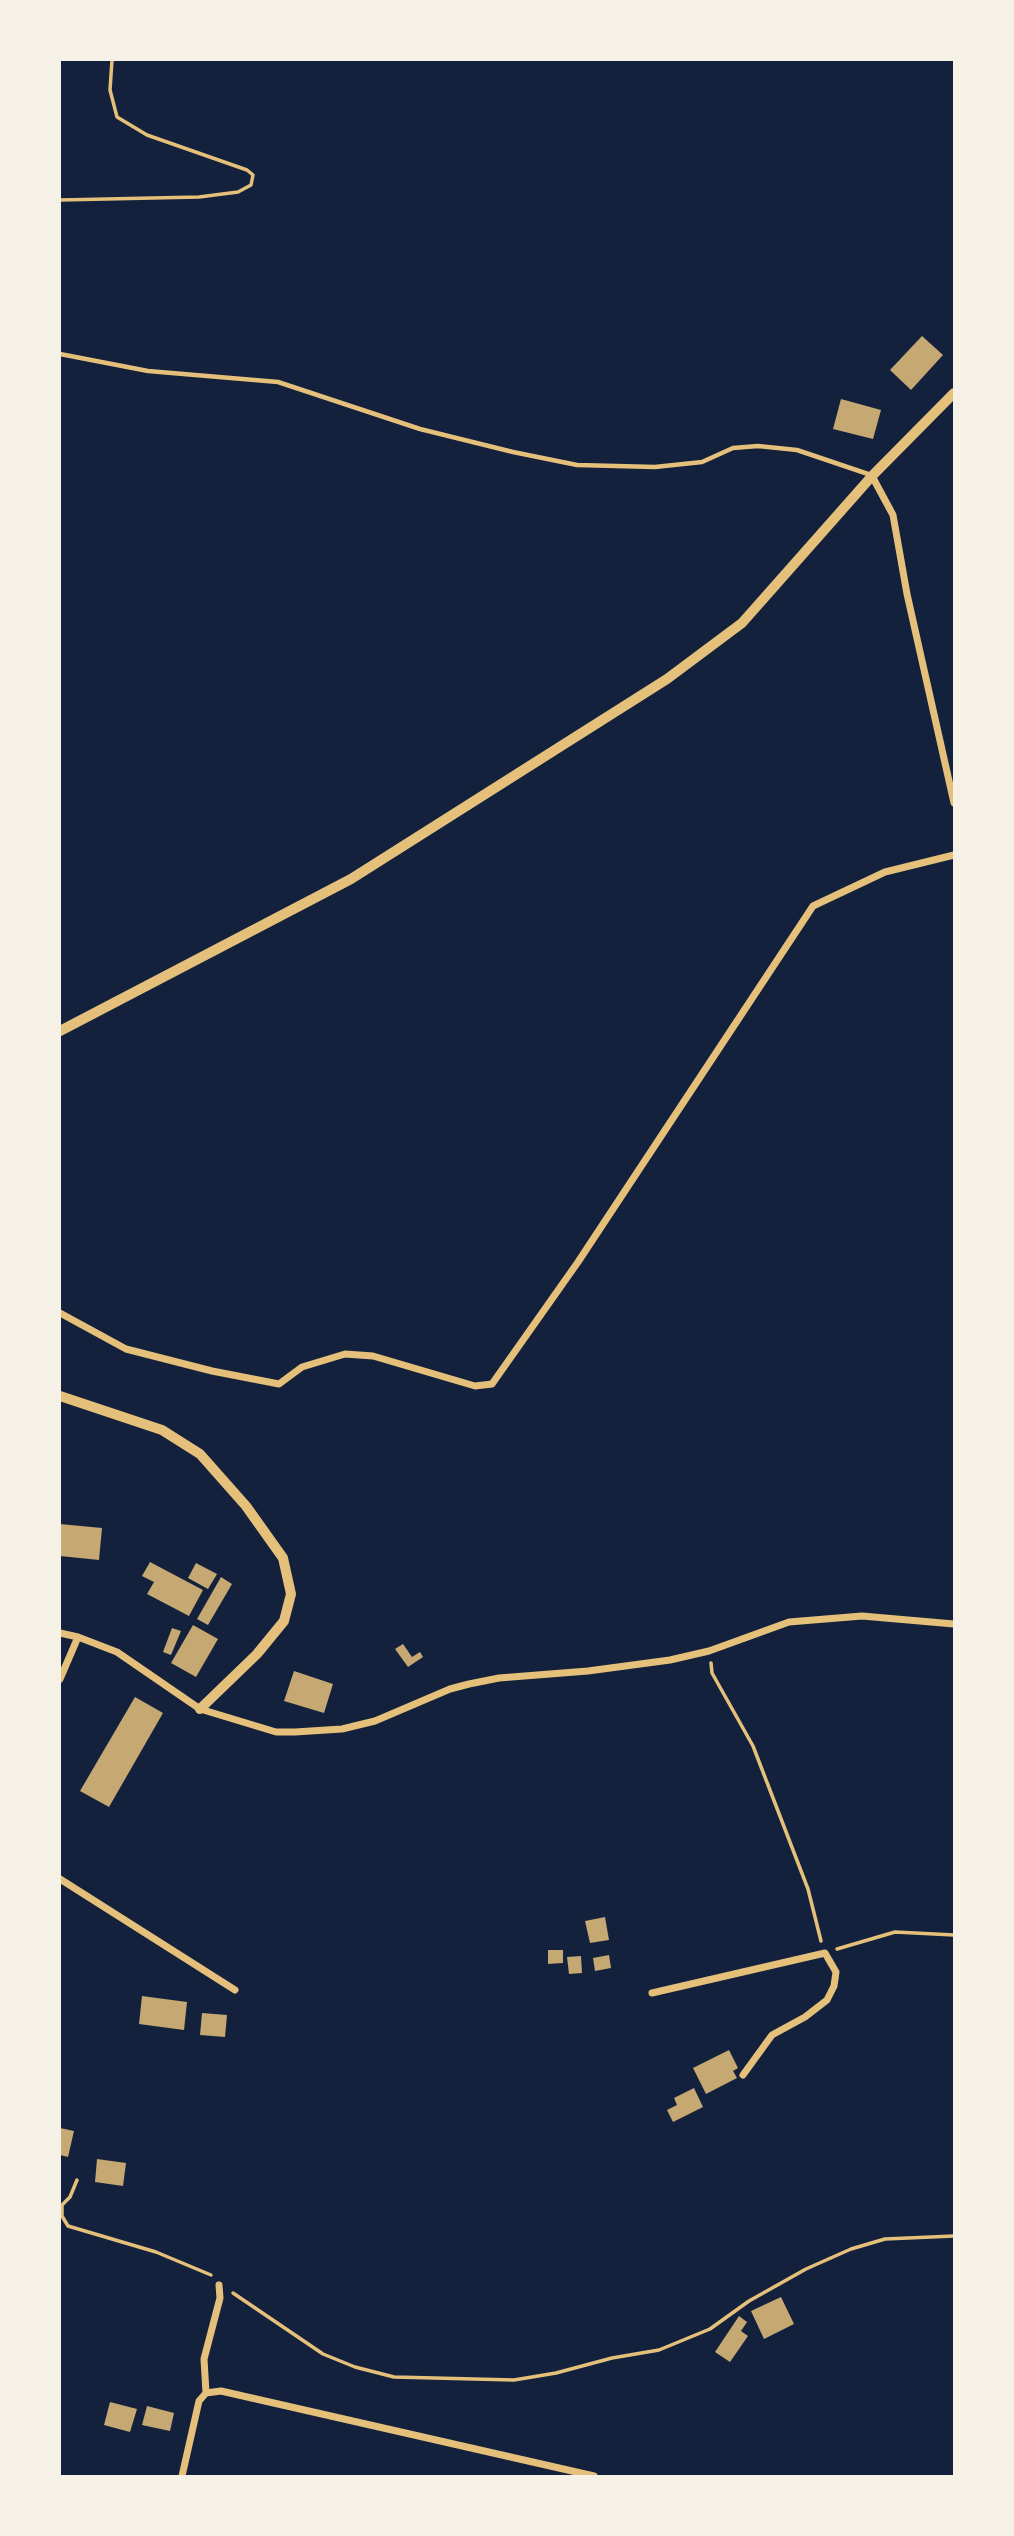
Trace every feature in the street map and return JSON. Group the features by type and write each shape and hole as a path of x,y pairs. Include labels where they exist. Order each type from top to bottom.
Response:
{"street":[{"path":"60,1031 351,879 667,679 742,623 872,476 954,393"},
{"path":"872,476 893,514 907,594 954,803"},
{"path":"60,1313 126,1349 212,1371 279,1384 302,1367 345,1354 373,1356 475,1386 492,1384 578,1262 813,906 885,872 954,855"},
{"path":"60,1396 162,1430 200,1454 246,1506 284,1558 291,1594 284,1621 257,1654 200,1709"},
{"path":"60,1633 117,1652 200,1709 276,1732 342,1729 375,1721 450,1689 499,1678 588,1671 657,1662 709,1651 789,1622 862,1616 954,1624"},
{"path":"60,1679 78,1637"},
{"path":"60,1879 235,1990"},
{"path":"652,1993 825,1953 835,1972 834,1986 827,2000 805,2017 772,2035 743,2076"},
{"path":"182,2476 200,2401 206,2393 204,2359 220,2298 219,2285"},
{"path":"206,2393 221,2391 594,2476"}],"lane":[{"path":"60,354 148,372 278,382 420,429 577,465 654,467 702,462 733,448 758,446 797,450 872,476"}],"path":[{"path":"60,200 199,197 238,192 251,185 253,175 247,170 147,135 117,117 110,90 112,60"},
{"path":"709,1651 712,1674 753,1746 808,1889 825,1953 895,1932 954,1935"},
{"path":"77,2180 70,2197 61,2204 62,2216 68,2225 156,2252 210,2275 219,2285 323,2354 355,2367 394,2376 514,2380 659,2350 710,2329 772,2288 851,2249 885,2239 954,2236"}],"building":[{"path":"922,336 943,355 911,390 890,370"},
{"path":"841,399 881,410 873,439 833,429"},
{"path":"60,1524 102,1528 99,1560 60,1556"},
{"path":"150,1562 203,1590 189,1616 147,1594 154,1582 142,1576"},
{"path":"196,1563 217,1574 208,1589 188,1578"},
{"path":"221,1577 232,1584 208,1625 197,1619"},
{"path":"193,1625 218,1639 196,1677 171,1663"},
{"path":"172,1628 181,1631 171,1655 163,1652"},
{"path":"403,1644 412,1657 420,1652 423,1657 408,1667 395,1649"},
{"path":"294,1671 333,1684 324,1713 284,1701"},
{"path":"135,1697 163,1713 109,1807 80,1791"},
{"path":"605,1917 609,1940 590,1943 585,1921"},
{"path":"548,1950 563,1950 563,1963 548,1964"},
{"path":"609,1955 611,1968 595,1971 593,1958"},
{"path":"581,1956 582,1973 569,1974 567,1957"},
{"path":"142,1996 187,2002 184,2030 139,2024"},
{"path":"202,2013 227,2015 225,2037 200,2035"},
{"path":"729,2050 738,2068 733,2071 737,2078 706,2094 693,2068"},
{"path":"694,2088 703,2107 673,2122 667,2110 677,2105 674,2098"},
{"path":"60,2128 74,2131 68,2157 60,2155"},
{"path":"97,2159 126,2163 123,2186 95,2182"},
{"path":"781,2297 794,2324 764,2339 751,2311"},
{"path":"739,2316 747,2322 741,2331 748,2336 730,2362 715,2352"},
{"path":"110,2402 137,2409 130,2432 104,2425"},
{"path":"147,2406 174,2413 170,2431 142,2425"}]}
